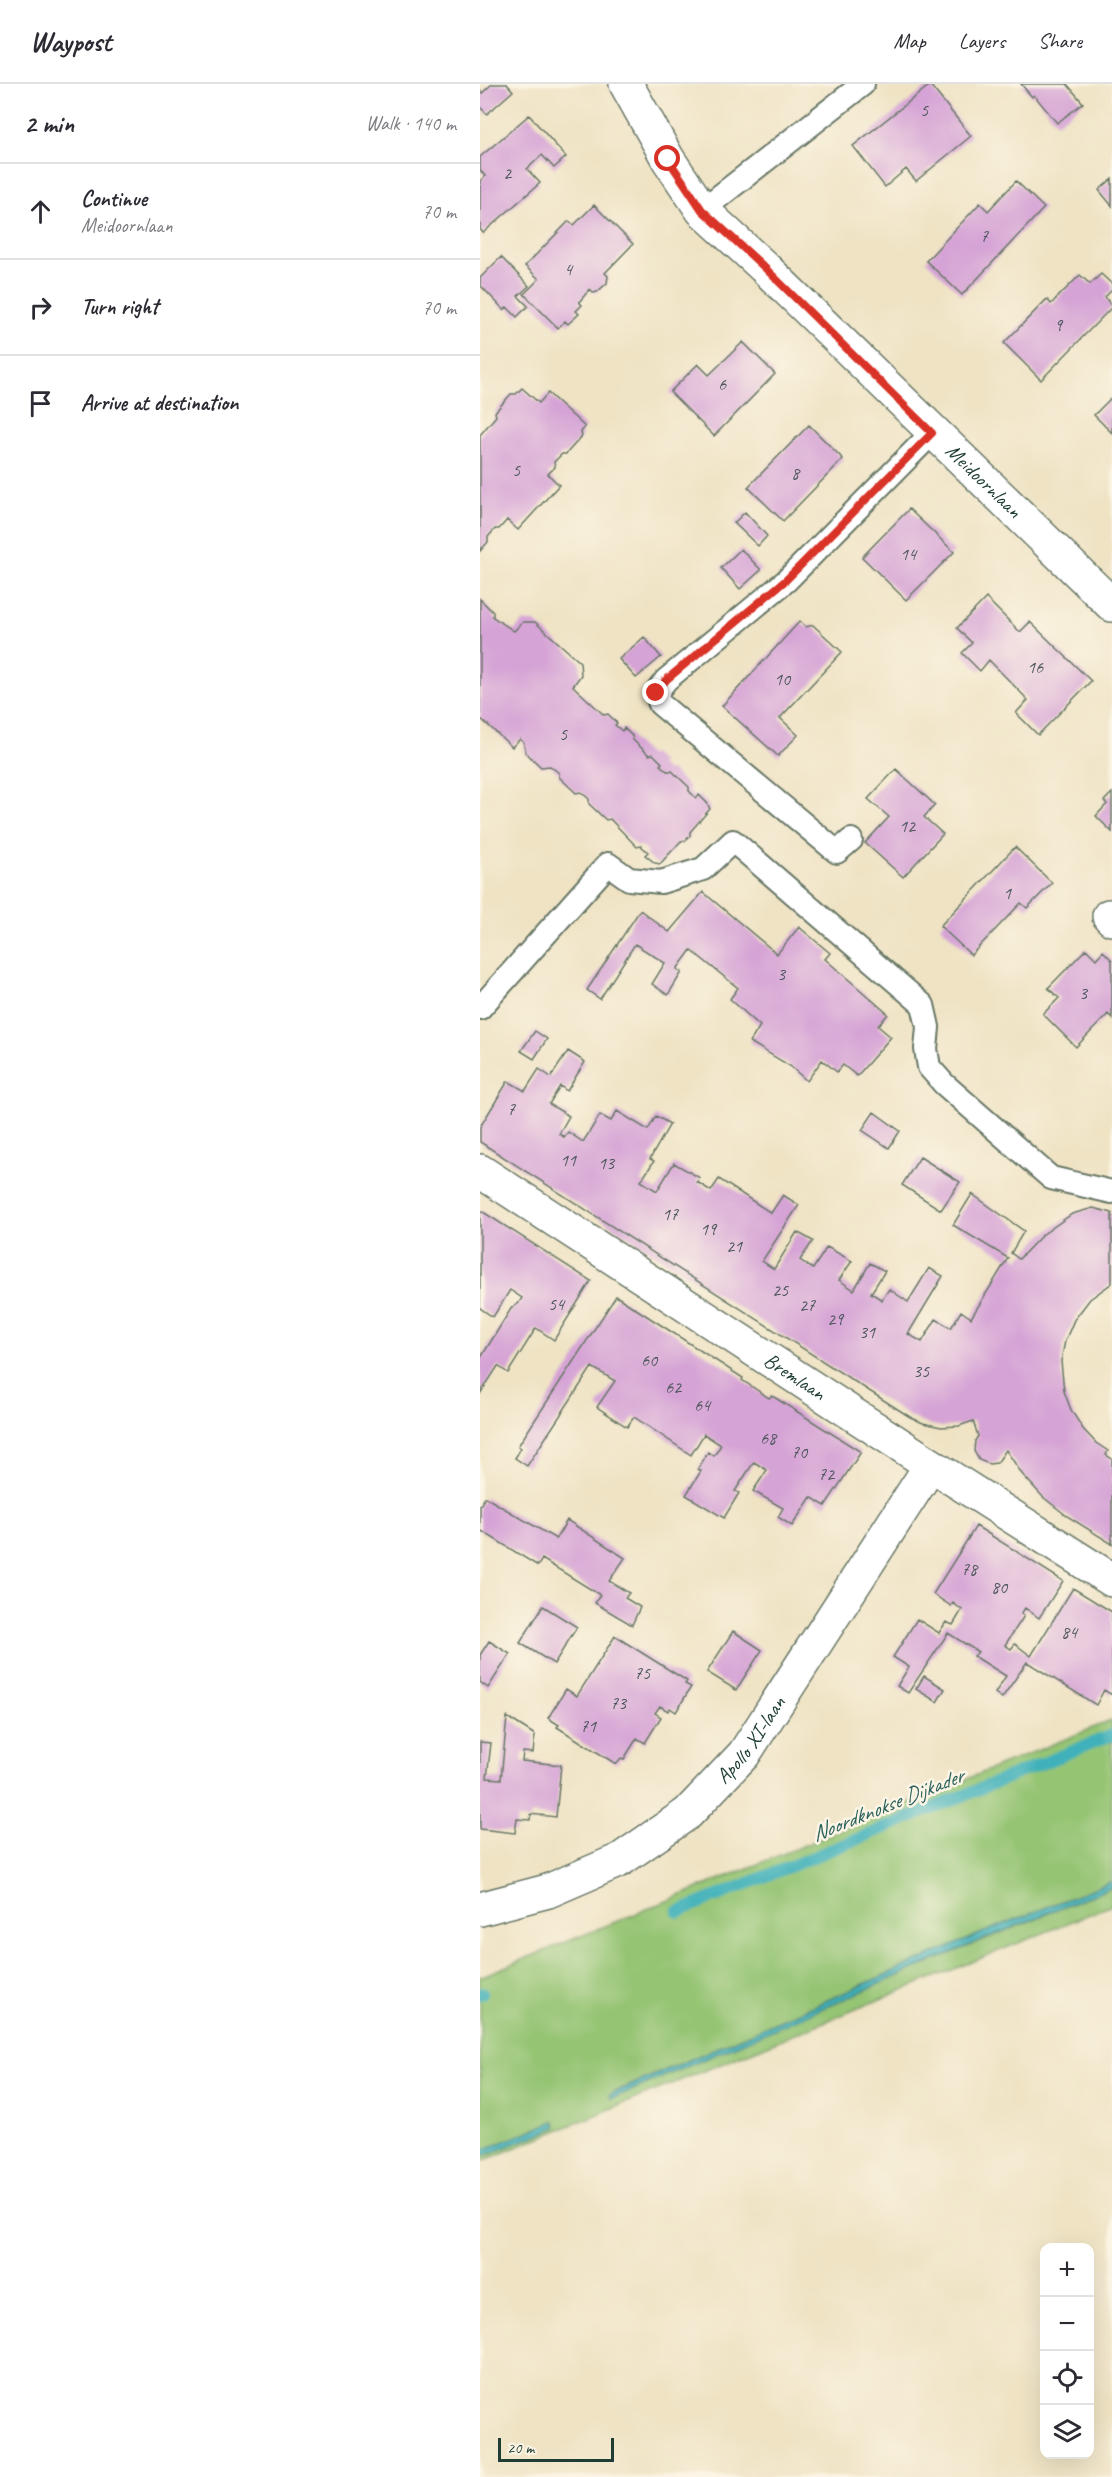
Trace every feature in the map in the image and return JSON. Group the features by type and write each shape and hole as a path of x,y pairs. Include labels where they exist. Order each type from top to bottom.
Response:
{"street":[{"name":"Meidoornlaan","path":"626,84 668,159 702,210 764,267 932,433 1109,598"},
{"name":"Bremlaan","path":"480,1171 1112,1580"},
{"name":"Apollo XI-laan","path":"480,1909 548,1892 621,1860 688,1813 744,1754 931,1465"}],"lane":[{"path":"702,210 863,84"},
{"path":"851,840 837,852 660,704 656,693 666,680 786,580 932,433"},
{"path":"480,1008 608,864 629,879 661,882 703,869 733,841 923,1005 928,1027 926,1049 929,1067 944,1084 1051,1178 1112,1192"}],"green space":[{"path":"1112,1720 1112,1881 980,1934 610,2094 1112,1887 1112,1905 480,2162 480,2157 557,2126 555,2121 480,2151 480,1977"}],"water":[{"path":"1112,1881 1112,1887 984,1939 611,2099 609,2095 980,1934"},
{"path":"555,2121 557,2127 480,2157 480,2151"}],"building":[{"path":"492,84 507,84 513,91 487,114 480,107 480,90 482,93"},
{"path":"1021,84 1067,84 1083,103 1057,123 1034,95 1032,97"},
{"path":"930,85 971,136 916,181 906,169 885,187 853,146"},
{"path":"529,115 566,157 554,168 542,155 527,169 540,183 483,233 480,229 480,181 485,176 480,170 480,157"},
{"path":"1112,179 1112,206 1099,190"},
{"path":"1016,181 1044,208 962,295 926,261 980,203 988,211"},
{"path":"594,205 633,244 605,273 608,276 607,283 597,292 594,293 590,289 579,302 582,305 576,311 579,314 568,324 565,321 558,328 524,294 539,279 525,266 569,221 574,225"},
{"path":"501,257 529,286 518,296 528,306 517,317 507,307 504,310 480,285 480,278"},
{"path":"1101,274 1112,284 1112,290 1105,297 1112,307 1041,380 1004,343 1047,299 1051,304 1080,275 1090,284"},
{"path":"743,342 775,374 714,436 670,392 698,364 709,375"},
{"path":"522,388 539,403 548,393 585,427 581,432 582,436 566,454 562,454 554,462 555,467 548,474 559,485 518,530 507,520 488,537 488,542 480,551 480,435 496,416 495,412 511,394 516,394"},
{"path":"1112,397 1112,433 1094,415"},
{"path":"809,425 843,459 783,521 748,487"},
{"path":"909,509 954,552 906,600 862,557"},
{"path":"745,512 767,536 758,546 734,523"},
{"path":"741,549 761,570 740,589 721,568"},
{"path":"986,598 1020,632 1030,622 1091,681 1038,735 1016,713 1028,700 989,660 980,671 962,653 972,643 957,628"},
{"path":"480,599 493,612 493,617 514,631 523,622 535,622 580,662 581,675 573,686 604,715 608,714 622,731 624,728 649,755 653,754 662,763 660,765 667,771 672,771 689,787 689,791 696,798 699,795 707,803 710,809 690,832 690,836 685,841 681,841 660,864 645,855 648,852 641,846 637,847 610,819 606,820 589,804 589,799 581,792 576,793 559,777 559,773 550,766 541,767 525,752 524,743 520,739 512,747 480,718"},
{"path":"800,621 806,627 813,625 842,652 780,718 798,735 778,756 722,706"},
{"path":"644,637 661,657 636,678 619,659"},
{"path":"896,769 935,805 924,817 943,834 903,877 865,843 889,817 868,799"},
{"path":"1112,793 1112,832 1096,816 1107,804 1104,801"},
{"path":"1015,847 1052,883 1027,908 1021,903 971,955 940,926"},
{"path":"703,892 777,954 799,927 830,953 825,959 888,1014 878,1026 891,1037 857,1076 843,1065 837,1072 822,1060 807,1081 790,1066 750,1042 760,1026 730,999 738,988 691,950 677,969 682,972 668,995 652,984 665,963 635,944 600,999 587,990 640,910 669,932"},
{"path":"1086,949 1096,959 1103,951 1112,960 1112,1018 1108,1014 1076,1047 1043,1014 1059,998 1048,988"},
{"path":"535,1031 547,1039 534,1059 521,1051"},
{"path":"568,1051 585,1062 567,1091 560,1086 549,1104 569,1116 559,1134 564,1137 568,1132 583,1142 600,1115 611,1121 617,1111 648,1130 656,1116 670,1124 650,1159 654,1161 641,1181 657,1191 674,1163 700,1178 697,1182 711,1191 719,1179 771,1213 783,1195 799,1205 762,1261 774,1269 797,1232 813,1241 800,1260 813,1269 827,1247 852,1261 839,1280 854,1290 870,1263 885,1271 871,1293 882,1300 889,1289 908,1302 929,1268 943,1276 908,1334 922,1342 936,1319 951,1328 961,1311 971,1318 1008,1258 953,1225 972,1194 1024,1231 1011,1253 1019,1259 1042,1235 1072,1214 1093,1208 1112,1213 1112,1283 1090,1299 1074,1320 1065,1341 1061,1361 1064,1391 1071,1410 1083,1429 1096,1443 1108,1451 1106,1455 1112,1459 1112,1544 1067,1516 1043,1497 1022,1474 1006,1450 997,1463 989,1464 979,1460 974,1451 978,1436 973,1421 959,1426 941,1427 910,1417 480,1142 480,1127 508,1081 525,1091 539,1069 551,1077"},
{"path":"874,1112 900,1131 889,1148 862,1130"},
{"path":"920,1157 960,1182 941,1210 902,1185"},
{"path":"480,1210 591,1281 554,1340 536,1328 508,1373 498,1366 480,1394 480,1359 512,1307 522,1298 510,1290 493,1317 480,1308"},
{"path":"616,1296 743,1378 742,1380 769,1398 774,1397 861,1452 825,1506 811,1497 792,1526 778,1517 783,1508 753,1491 767,1470 754,1462 735,1491 739,1493 724,1518 686,1495 701,1471 698,1469 708,1452 714,1456 721,1445 704,1434 691,1455 634,1417 627,1427 597,1407 615,1381 592,1367 527,1466 515,1458 521,1448 518,1446"},
{"path":"485,1497 556,1539 567,1520 625,1558 609,1581 629,1593 625,1598 640,1607 632,1625 595,1603 600,1595 542,1559 538,1566 480,1530 480,1506"},
{"path":"976,1526 1063,1581 1039,1618 1025,1608 1021,1614 1024,1616 1005,1645 1011,1649 1015,1644 1031,1656 1073,1588 1112,1612 1112,1695 1104,1690 1096,1705 1027,1662 1002,1698 995,1693 1006,1676 974,1656 978,1652 948,1633 908,1693 897,1686 909,1667 893,1657 917,1619 939,1633 946,1622 953,1625 962,1610 953,1603 951,1606 933,1594"},
{"path":"543,1606 577,1627 554,1664 520,1643"},
{"path":"733,1631 762,1650 736,1690 707,1672"},
{"path":"615,1636 687,1681 685,1684 691,1687 676,1712 670,1708 668,1711 660,1706 655,1713 661,1717 645,1743 637,1738 624,1759 621,1758 616,1764 557,1727 559,1725 548,1718 566,1689 577,1696"},
{"path":"489,1641 510,1654 488,1688 480,1682 480,1655"},
{"path":"924,1676 945,1689 937,1702 916,1689"},
{"path":"507,1717 535,1735 533,1753 523,1752 522,1761 561,1765 556,1817 531,1814 530,1820 517,1819 515,1833 480,1829 480,1742 491,1743 487,1778 501,1779"}],"waterway":[{"name":"Noordknokse Dijkader","path":"678,1912 1112,1735"}],"route":[{"path":"656,693 666,680 786,580 932,433 764,267 702,210 668,159"}]}
